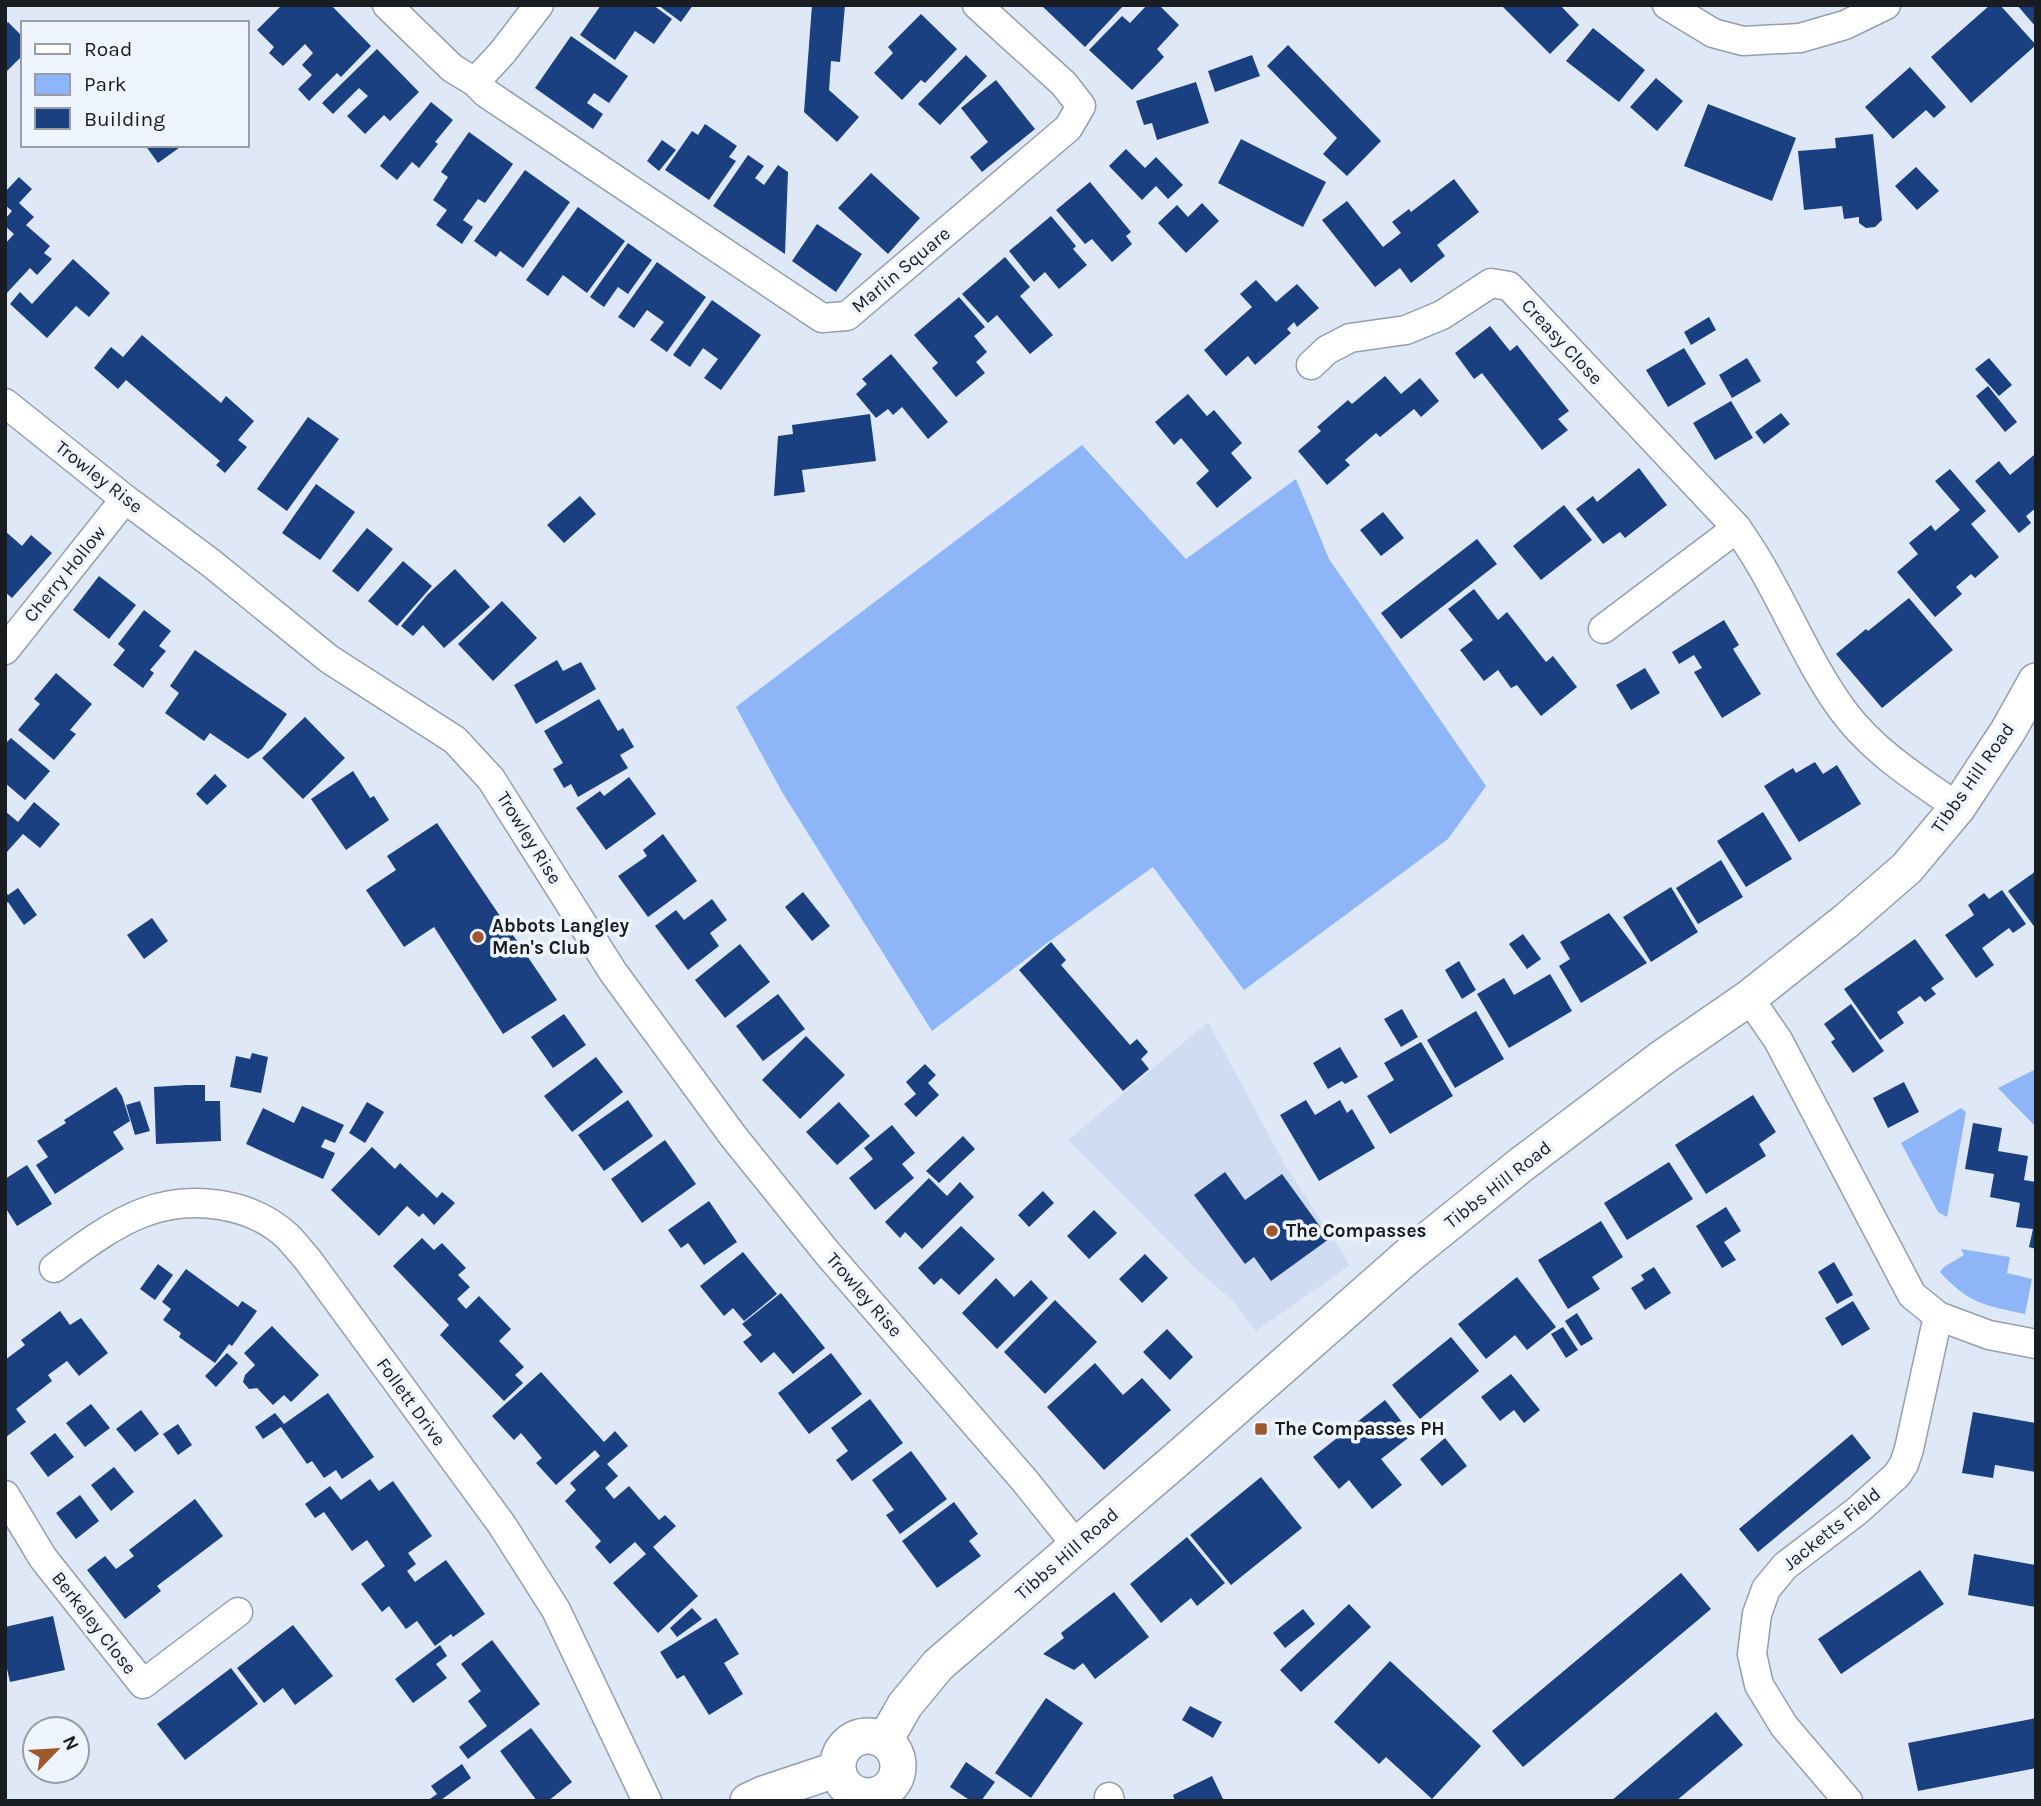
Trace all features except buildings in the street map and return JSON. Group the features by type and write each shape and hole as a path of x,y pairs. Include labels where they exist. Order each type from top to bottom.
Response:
{"street":[{"path":"387,5 452,68 475,82 502,53 538,5"},
{"name":"Marlin Square","path":"475,82 509,108 822,318 847,316 1068,128 1081,106 1064,85 977,5"},
{"path":"1667,5 1713,33 1743,41 1800,38 1845,25 1886,5"},
{"name":"Creasy Close","path":"1311,365 1327,350 1350,338 1406,330 1442,315 1490,283 1508,286 1737,528 1760,563 1815,666 1845,714 1904,770 1958,807"},
{"name":"Trowley Rise","path":"5,403 125,499 211,563 329,659 455,740 482,766 612,972 733,1136 828,1254 1024,1480 1077,1546"},
{"name":"Cherry Hollow","path":"5,650 125,499"},
{"path":"1603,629 1737,528"},
{"name":"Tibbs Hill Road","path":"885,1740 905,1705 938,1665 1419,1247 1522,1164 1662,1058 1749,998 1846,921 1907,868 1958,807 2008,731 2036,681"},
{"path":"1749,998 1778,1040 1912,1295 1938,1315 1989,1335 2036,1344"},
{"name":"Follett Drive","path":"54,1268 92,1240 144,1212 171,1205 202,1203 234,1207 264,1220 286,1235 308,1260 502,1525 556,1610 647,1801"},
{"name":"Jacketts Field","path":"1848,1801 1784,1726 1759,1685 1752,1654 1758,1614 1766,1589 1785,1566 1857,1511 1897,1475 1904,1464 1938,1315"},
{"name":"Berkeley Close","path":"5,1495 43,1558 143,1684 238,1612"},
{"path":"866,1736 885,1740 897,1756 899,1767 886,1796 864,1796 854,1792 841,1778 838,1769 842,1751 849,1743 866,1736"},
{"path":"748,1801 838,1769"}],"shaded area":[{"path":"1208,1022 1286,1167 1350,1265 1256,1331 1233,1301 1197,1270 1068,1140"}],"green space":[{"path":"1082,445 1186,559 1296,479 1329,559 1486,786 1448,839 1244,990 1153,867 1047,943 932,1031 782,792 736,707"},
{"path":"2036,1069 2036,1127 1998,1088"},
{"path":"1961,1108 1966,1112 1947,1217 1938,1212 1901,1143"},
{"path":"1961,1249 2010,1257 2007,1273 2032,1279 2025,1314 1978,1302 1950,1283 1940,1272 1964,1255"}],"place":[{"name":"Abbots Langley Men's Club","path":"478,937"},
{"name":"The Compasses","path":"1272,1231"},
{"name":"The Compasses PH","path":"1261,1429"}]}
